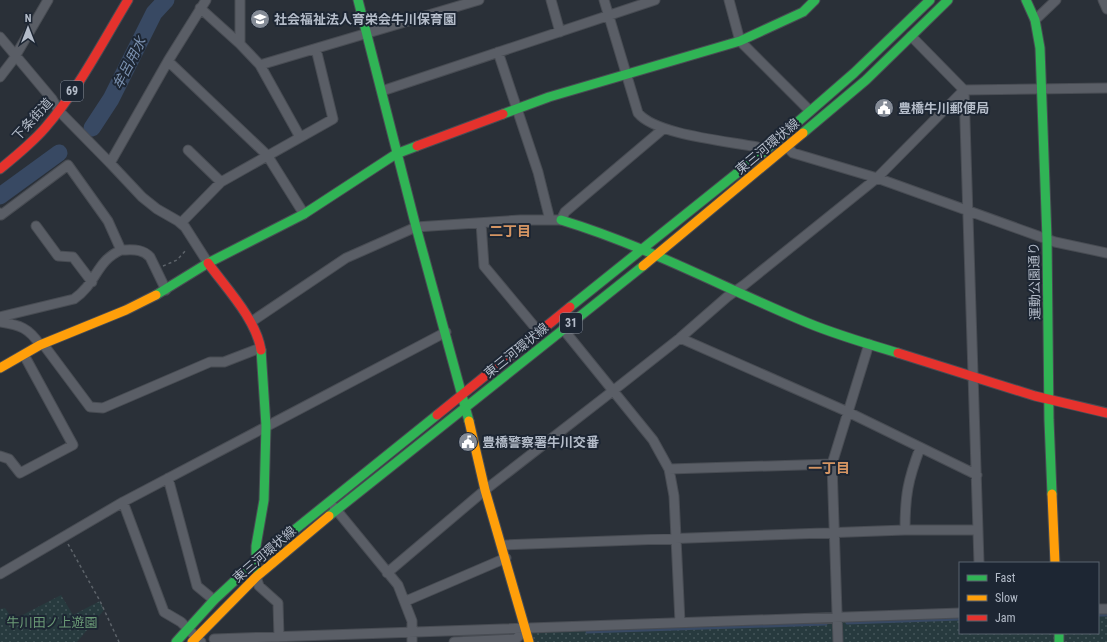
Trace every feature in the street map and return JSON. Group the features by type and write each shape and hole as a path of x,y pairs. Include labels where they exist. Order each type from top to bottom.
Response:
{"street":[{"path":"2,74 14,58 48,0"},
{"name":"下条街道","path":"0,169 33,140 59,111 128,0"},
{"path":"110,163 168,61 206,0"},
{"path":"240,0 240,44"},
{"path":"358,0 382,91 396,154 463,395 485,490 506,558 529,642"},
{"path":"260,65 479,0"},
{"path":"550,0 560,32"},
{"path":"604,0 628,74 638,113 642,118 663,129 757,146 762,153"},
{"path":"382,91 654,0"},
{"path":"729,0 740,41 810,111"},
{"path":"0,368 42,345 126,310 166,290 208,263 304,214 396,154 518,108 740,41 804,12 815,0"},
{"name":"東三河環状線","path":"176,642 214,600 256,560 463,395 539,332 644,250 762,153 854,73 930,0"},
{"name":"東三河環状線","path":"197,640 203,629 256,577 337,510 656,255 787,147 866,80 948,0"},
{"name":"運動公園通り","path":"1026,0 1035,20 1040,48 1040,90 1047,239 1049,400 1055,562"},
{"path":"1035,20 1056,0"},
{"path":"1103,0 1107,9"},
{"path":"200,8 240,44 260,65 300,137"},
{"path":"911,36 964,90 979,562"},
{"path":"0,37 14,58 59,111 142,196 157,209 181,223 251,322 259,338 266,426 264,500 256,546 256,577 259,586 278,603 279,637"},
{"path":"181,223 221,182 333,119 316,49"},
{"path":"498,52 518,108 538,172 550,220"},
{"path":"168,61 267,155 304,214"},
{"path":"388,573 485,490 680,338 735,291 877,178 964,90 1107,88"},
{"path":"562,220 565,212 663,129"},
{"path":"787,147 793,153 877,178 1056,242 1107,253"},
{"path":"188,150 221,182"},
{"path":"0,213 2,214 36,190 68,165 108,221 121,250"},
{"path":"251,322 346,258 416,227 562,220 600,232 656,255 809,323 973,378 1049,400 1107,413"},
{"path":"481,223 484,266 539,332"},
{"path":"36,226 58,256 73,257 92,282"},
{"path":"0,317 74,299 84,292 92,282 101,264 106,258 121,250 142,251 147,253 166,290"},
{"path":"0,322 24,327 33,334 90,407 103,408 210,362 224,362 260,348"},
{"path":"563,329 653,440 669,469 674,496 680,622"},
{"path":"0,574 123,502 446,332"},
{"path":"680,338 848,412 977,475"},
{"path":"838,642 832,464 869,344"},
{"path":"0,456 9,459 20,473 73,445 24,355"},
{"path":"906,530 906,501 909,478 920,448"},
{"path":"669,469 832,464"},
{"path":"168,478 197,586 214,600"},
{"path":"330,501 398,585 406,602 412,621 412,638"},
{"path":"123,502 164,612 188,628 197,640"},
{"path":"502,545 835,534 906,530 978,530"},
{"path":"406,602 506,558"},
{"path":"188,628 203,629 214,641 279,637 412,638 526,629 680,622 959,613"},
{"path":"454,642 516,639 526,629"}],"path":[{"path":"156,269 178,260 194,241"},
{"path":"64,536 100,601 119,642"}],"green space":[{"name":"牛川田ノ上遊園","path":"61,595 73,615 100,601 104,610 77,642 0,642 0,609 5,608 13,620"},
{"path":"1099,609 1107,609 1107,642 529,642 526,629 959,614 959,634 1099,634"}],"waterway":[{"name":"牟呂用水","path":"92,128 111,99 154,13 166,0"},
{"name":"牟呂用水","path":"0,196 59,153"},
{"path":"1099,615 1107,615"},
{"path":"847,623 959,619"},
{"path":"587,632 826,624"}],"traffic: fast":[{"path":"358,0 416,227 469,421"},
{"path":"503,114 549,97 740,41 803,12 815,0"},
{"path":"570,307 762,153 854,73 930,0"},
{"path":"803,133 866,80 948,0"},
{"path":"1026,0 1035,20 1040,48 1047,239 1049,420 1052,494"},
{"path":"156,295 208,263 304,214 396,154 417,146"},
{"path":"561,220 624,242 819,327 898,353"},
{"path":"329,516 643,266"},
{"path":"256,569 256,546 264,500 266,426 261,350"},
{"path":"176,642 214,600 257,560 437,415"},
{"path":"1059,634 1059,642"}],"traffic: slow":[{"path":"643,266 803,133"},
{"path":"0,368 40,345 126,310 156,295"},
{"path":"469,421 485,490 529,642"},
{"path":"1052,494 1055,562"},
{"path":"192,642 256,577 329,516"}],"traffic: jam":[{"path":"0,169 35,139 57,113 89,66 128,0"},
{"path":"417,146 503,114"},
{"path":"208,263 247,315 258,338 261,350"},
{"path":"437,415 570,307"},
{"path":"898,353 1035,396 1107,413"}],"place":[{"name":"社会福祉法人育栄会牛川保育園","path":"260,19"},
{"name":"豊橋牛川郵便局","path":"884,108"},
{"name":"豊橋警察署牛川交番","path":"468,442"}],"district":[{"name":"二丁目","path":"510,231"},
{"name":"一丁目","path":"829,468"}]}
